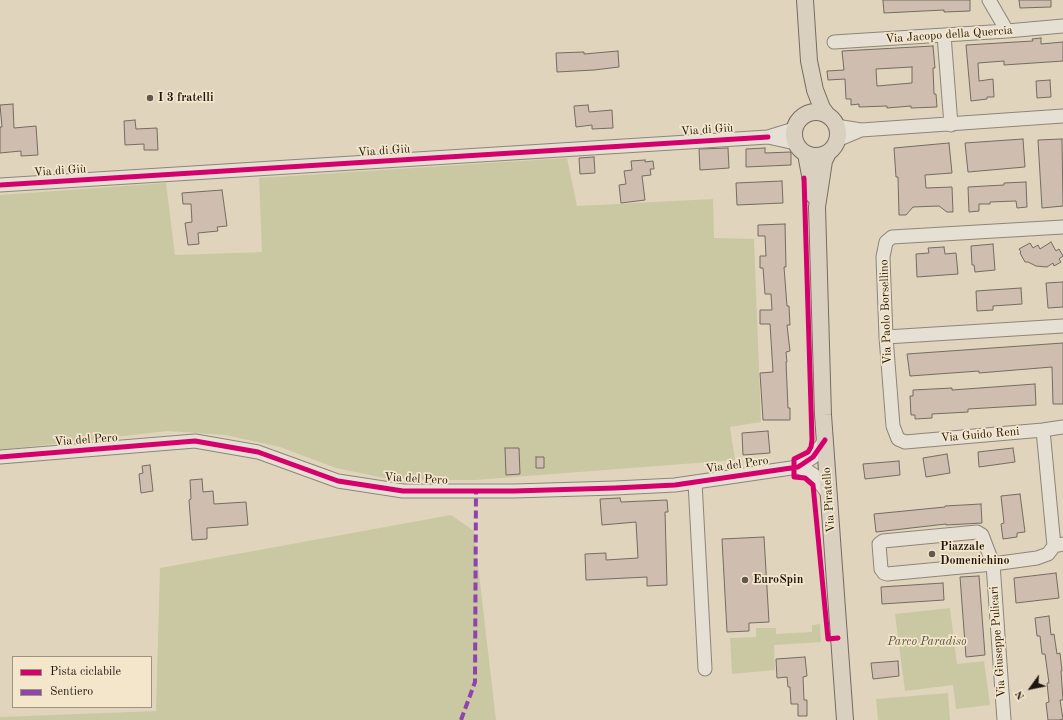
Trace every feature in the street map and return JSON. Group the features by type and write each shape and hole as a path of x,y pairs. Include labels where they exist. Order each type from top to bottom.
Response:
{"main road":[{"name":"Via Piratello","path":"804,0 809,61 815,90 832,134 824,161 817,207 825,440 844,720"},
{"name":"Via Piratello","path":"809,61 805,108 799,136 817,207"},
{"path":"814,112 821,113 832,134 821,156 813,156 799,136 807,113 814,112"}],"street":[{"path":"989,0 1007,31"},
{"name":"Via Jacopo della Quercia","path":"834,42 1063,26"},
{"path":"944,35 951,125"},
{"path":"832,134 861,130 951,125 1063,116"},
{"name":"Via di Giù","path":"0,185 799,136"},
{"name":"Via Paolo Borsellino","path":"898,439 893,426 886,337 883,257 886,242 892,237 1063,227"},
{"path":"886,337 1063,326"},
{"name":"Via Guido Reni","path":"898,439 904,442 1063,427"},
{"path":"993,564 982,535 977,532 883,541 879,544 881,569 886,573 993,564 1037,558 1048,554 1058,545 1043,430"},
{"name":"Via del Pero","path":"0,457 195,441 258,452 338,481 403,491 514,492 675,485 798,467 813,457 825,440"},
{"path":"798,467 814,475 829,495"},
{"path":"694,482 705,668"},
{"name":"Via Giuseppe Pulicari","path":"993,564 1004,720"}],"green space":[{"path":"567,158 577,206 713,199 714,238 754,239 761,422 730,427 735,460 475,480 433,480 384,478 336,468 280,447 225,435 168,431 0,450 0,195 166,183 175,255 262,252 259,178"},
{"path":"451,515 474,531 496,720 0,720 0,717 156,711 160,568"},
{"name":"Parco Paradiso","path":"950,608 957,664 984,661 990,705 956,709 953,685 905,691 895,614"},
{"path":"820,624 821,642 774,645 775,670 732,674 730,638 756,637 756,628 776,628 776,634 812,632 812,625"},
{"path":"948,693 950,720 878,720 876,699"}],"building":[{"path":"883,0 970,0 970,11 944,12 944,10 884,13"},
{"path":"1019,0 1051,0 1051,7 1020,8"},
{"path":"1041,38 1041,44 1063,42 1063,61 1004,65 1004,61 978,63 979,81 993,79 994,97 971,101 966,45 1033,41 1032,39"},
{"path":"933,46 935,68 933,68 934,94 936,94 937,107 911,108 911,106 887,108 887,106 859,107 859,104 851,105 851,99 846,99 845,79 828,80 827,71 844,70 842,51","holes":["912,67 912,83 877,86 876,69"]},
{"path":"618,51 619,67 557,72 556,53 584,52 584,54"},
{"path":"1050,80 1051,97 1037,98 1036,81"},
{"path":"13,104 14,128 36,126 38,155 21,156 21,151 0,153 0,127 2,127 0,105"},
{"path":"588,105 589,112 612,110 613,128 592,129 592,125 576,127 574,106"},
{"path":"135,120 136,129 157,128 158,150 144,150 144,144 125,145 124,121"},
{"path":"1023,139 1025,167 968,172 965,143"},
{"path":"1062,139 1063,206 1042,208 1038,140"},
{"path":"949,143 952,173 925,175 926,188 952,187 953,212 947,212 939,206 913,207 906,215 899,215 898,177 896,177 894,148"},
{"path":"728,148 729,168 700,170 699,149"},
{"path":"765,148 765,153 791,152 791,165 746,167 746,149"},
{"path":"594,157 595,173 580,174 579,158"},
{"path":"645,160 645,162 653,161 654,169 650,169 651,175 642,176 645,200 621,203 619,185 626,184 624,171 632,170 631,161"},
{"path":"782,181 783,203 737,205 736,183"},
{"path":"1026,182 1027,207 1017,208 1016,201 990,202 990,204 979,204 979,211 969,212 968,187"},
{"path":"222,190 227,226 217,227 218,231 198,233 199,244 188,245 185,223 192,222 191,204 183,204 182,193"},
{"path":"785,224 786,267 784,267 790,325 787,325 790,351 786,352 786,362 790,420 763,420 760,373 773,372 770,324 760,324 760,310 772,310 771,294 765,294 763,268 760,268 760,256 766,256 765,236 758,236 758,225"},
{"path":"1051,242 1056,251 1059,249 1063,256 1059,259 1061,262 1054,266 1053,263 1047,267 1036,266 1025,262 1020,253 1021,252 1019,249 1030,243 1033,248 1038,245 1040,249"},
{"path":"993,244 995,270 975,272 974,265 972,265 971,246"},
{"path":"944,247 945,254 956,253 958,274 917,277 916,254 929,253 928,248"},
{"path":"1063,282 1063,307 1048,308 1046,283"},
{"path":"1021,288 1022,304 993,306 993,310 977,311 976,291"},
{"path":"1063,343 1063,404 1053,404 1052,367 979,373 979,371 910,376 907,354"},
{"path":"1035,384 1036,405 968,409 968,412 932,414 932,418 915,419 915,415 911,415 910,396 913,396 913,390 952,388 952,390"},
{"path":"768,431 770,453 743,455 742,433"},
{"path":"505,448 519,448 520,474 506,475"},
{"path":"1013,448 1015,462 979,467 978,452"},
{"path":"947,454 950,473 926,477 923,458"},
{"path":"536,457 544,457 544,468 536,468"},
{"path":"899,461 900,475 865,479 863,464"},
{"path":"150,465 153,491 141,493 139,474 143,473 142,466"},
{"path":"202,479 203,492 213,491 214,504 246,502 248,525 207,528 207,539 192,540 189,500 191,499 190,480"},
{"path":"1020,494 1025,532 1017,533 1017,537 1003,539 1001,524 1004,523 1001,496"},
{"path":"620,498 621,502 667,500 668,512 665,512 667,585 647,586 647,577 586,580 585,554 606,553 606,560 638,558 636,522 602,525 600,499"},
{"path":"981,504 982,523 946,524 876,532 874,514 945,506"},
{"name":"EuroSpin","path":"764,537 769,622 749,623 749,631 727,632 722,539"},
{"path":"1056,573 1059,598 1016,603 1014,578"},
{"path":"979,576 985,655 966,657 960,577"},
{"path":"943,583 944,600 882,604 881,587"},
{"path":"1049,616 1051,635 1054,634 1057,654 1060,653 1062,671 1063,700 1060,700 1063,719 1059,720 1048,720 1046,703 1049,702 1047,683 1049,683 1045,654 1042,654 1040,636 1037,636 1035,618"},
{"path":"805,657 807,676 803,677 804,700 807,700 807,716 798,716 798,704 791,704 790,687 788,687 787,677 777,678 776,659"},
{"path":"898,661 899,676 873,679 871,663"}],"marked path":[{"path":"461,720 475,682 476,491"}],"cycle path":[{"path":"0,185 768,137"},
{"path":"804,178 812,440 811,447 808,452 794,459 794,477 805,478 813,485 828,639 838,638"},
{"path":"0,457 195,441 258,452 338,481 403,491 514,491 675,485 798,467 813,457 825,440"}],"place":[{"name":"I 3 fratelli","path":"150,98"},
{"name":"Piazzale Domenichino","path":"932,554"},
{"name":"EuroSpin","path":"745,580"}]}
